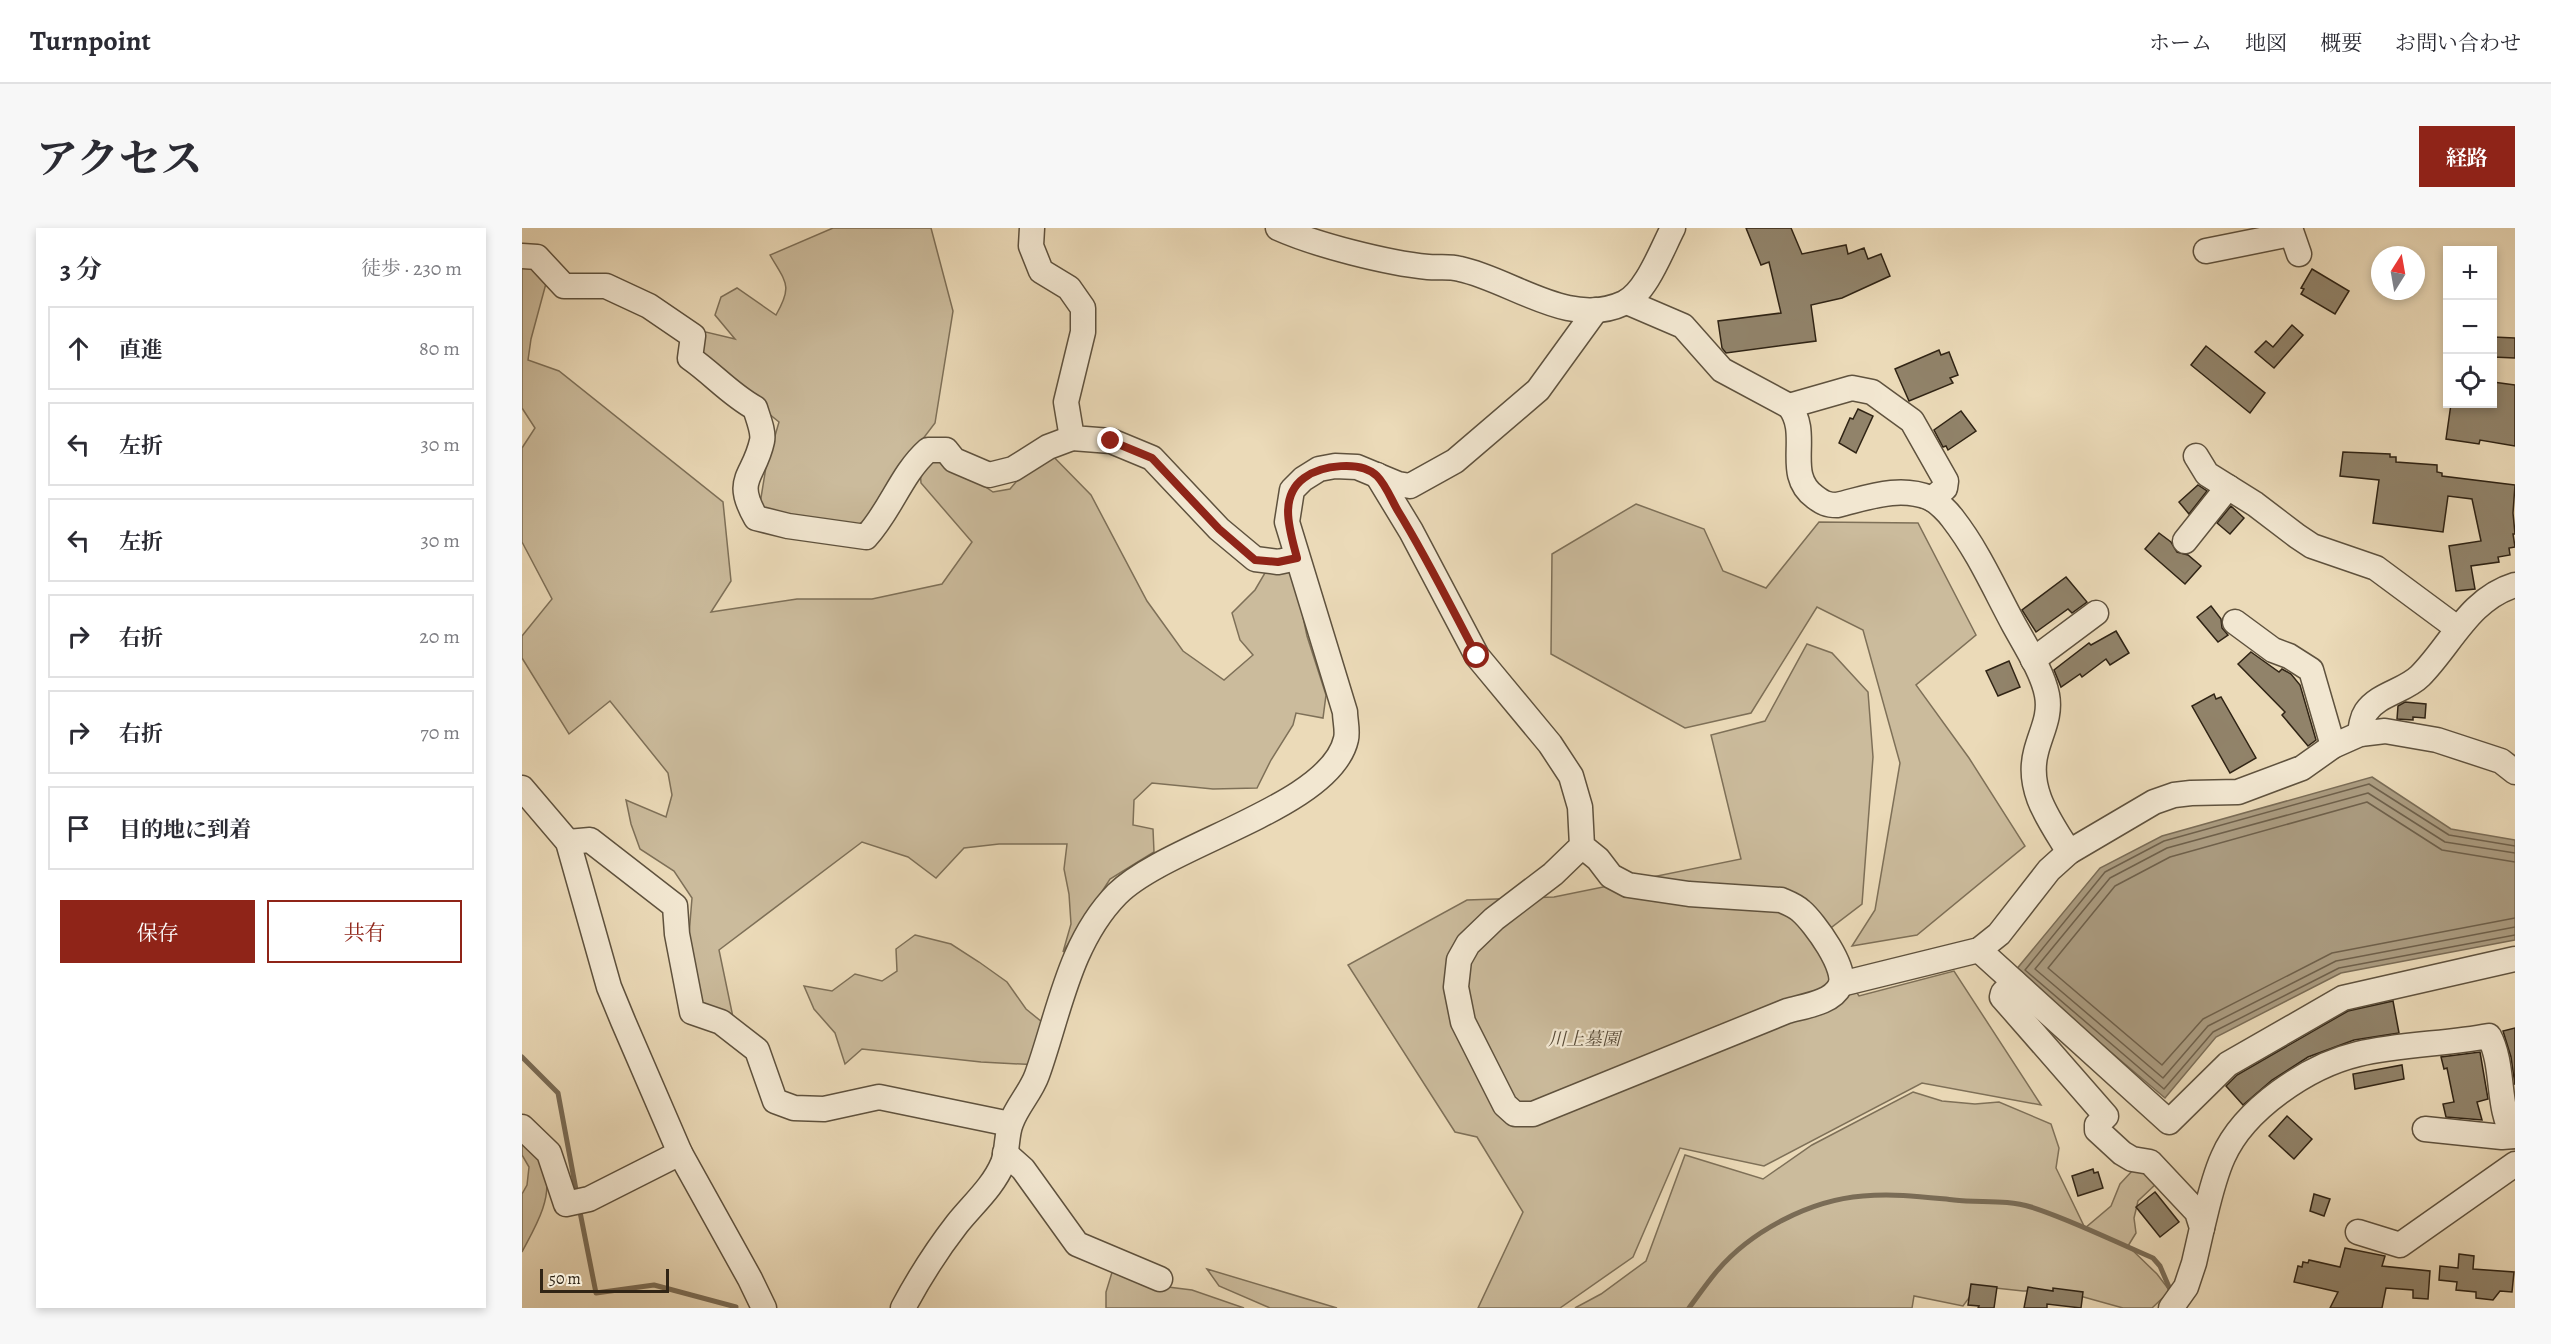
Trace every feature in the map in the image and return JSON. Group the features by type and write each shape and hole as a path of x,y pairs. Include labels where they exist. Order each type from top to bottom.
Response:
{"street":[{"path":"1032,228 1031,246 1041,271 1069,288 1083,308 1083,332 1066,402 1072,438"},
{"path":"1278,228 1294,235 1379,258 1427,267 1461,269 1559,306 1596,310 1610,309 1627,302 1641,290 1673,228"},
{"path":"2206,251 2293,239"},
{"path":"522,256 537,256 564,286 606,286 614,289 649,306 693,336 690,358 707,370 735,397 755,408 763,439 746,482 745,499 756,518 866,537 880,522 913,463 928,450 946,450 954,460 989,475 1013,469 1048,447 1072,438 1111,441 1152,458 1219,529 1255,560 1278,562 1297,558"},
{"path":"1627,302 1683,326 1722,370 1789,406 1797,416 1800,429 1797,471 1802,483 1827,505 1837,505 1899,491 1932,499 1952,516 1967,539 2032,660 2047,693 2048,711 2036,753 2034,788 2069,852"},
{"path":"903,1308 923,1269 958,1223 989,1188 1004,1162 1010,1124 1036,1078 1074,959 1116,895 1171,858 1286,803 1316,781 1340,754 1346,739 1345,712 1287,522 1292,490 1303,479 1319,469 1335,466 1357,467 1398,484 1410,486 1455,461 1538,390 1596,310"},
{"path":"1789,406 1852,388 1872,392 1900,410 1912,421 1947,481 1945,488 1932,499"},
{"path":"2196,456 2207,474 2313,546 2376,568 2457,628"},
{"path":"1377,475 1411,531 1477,656 1550,744 1567,770 1580,807 1582,846 1598,859 1611,876 1628,885 1689,894 1781,900 1791,905 1808,919 1831,951 1842,971 1841,984 1833,995 1820,1001 1787,1011 1533,1114 1515,1114 1505,1106 1463,1022 1456,987 1459,960 1468,944 1494,919 1553,874 1582,846"},
{"path":"2185,541 2228,487"},
{"path":"2360,734 2361,722 2367,710 2379,700 2405,688 2420,676 2457,628 2488,598 2515,585"},
{"path":"2032,660 2096,613"},
{"path":"2235,622 2273,650 2289,656 2311,670 2333,746"},
{"path":"1841,984 1979,950 1999,934 2049,870 2069,852 2154,802 2174,795 2238,792 2302,768 2333,746 2360,734 2385,731 2437,740 2501,762 2515,772"},
{"path":"522,788 568,842 609,987 680,1153 764,1308"},
{"path":"568,842 590,840 675,906 677,934 692,1012 720,1022 757,1050 775,1101 794,1108 824,1109 879,1097 1010,1124"},
{"path":"1979,950 2169,1122 2228,1064 2343,998 2515,959"},
{"path":"2014,982 2002,997 2106,1116 2097,1125 2097,1130 2122,1153 2132,1159 2150,1162 2197,1212 2202,1228"},
{"path":"2171,1308 2186,1287 2224,1155 2250,1118 2282,1091 2330,1063 2349,1057 2489,1036 2494,1044 2499,1082 2514,1136 2502,1137 2425,1129"},
{"path":"522,1127 549,1153 578,1202 680,1153"},
{"path":"1005,1153 1023,1169 1077,1244 1160,1279"},
{"path":"2358,1232 2400,1245 2515,1164"}],"green space":[{"path":"833,228 931,228 953,311 935,423 881,494 865,522 842,529 759,510 766,467 779,422 705,362 697,345 706,332 735,339 715,315 721,297 737,288 776,315 786,290 783,278 770,255"},
{"path":"522,264 551,265 531,339 528,360 559,371 723,502 731,581 711,612 797,599 872,599 942,584 972,542 921,483 920,469 940,456 993,492 1010,489 1045,448 1091,495 1147,601 1183,651 1224,680 1253,655 1240,640 1232,613 1255,590 1269,566 1293,569 1307,636 1326,695 1323,718 1296,713 1293,725 1257,788 1213,789 1152,783 1134,800 1133,825 1153,829 1154,852 1110,879 1063,952 1071,924 1069,894 1064,869 1067,844 999,844 964,848 936,878 908,857 862,842 719,950 734,1022 693,1000 688,947 692,898 674,871 640,849 626,800 666,817 672,795 668,773 610,701 569,734 522,658 522,636 552,599 522,542 522,448 535,428 522,408"},
{"path":"1636,504 1704,529 1723,571 1766,588 1819,522 1918,523 1976,635 1916,685 1969,758 2025,846 1917,935 1852,946 1875,910 1900,763 1863,630 1817,607 1751,713 1685,728 1551,654 1552,554"},
{"name":"川上墓園","path":"1807,644 1832,653 1868,692 1873,757 1862,904 1819,937 1859,996 1954,971 2041,1105 1922,1083 1764,1166 1680,1148 1633,1257 1560,1308 1478,1308 1523,1212 1477,1137 1455,1132 1348,965 1467,900 1554,897 1741,859 1711,735 1765,721"},
{"path":"915,935 951,944 1007,982 1026,1009 1053,1031 1040,1065 981,1062 862,1049 845,1064 835,1033 814,1009 804,986 832,991 855,974 882,981 897,971 896,949"},
{"path":"1913,1092 1942,1101 1975,1104 1999,1102 2051,1124 2059,1148 2056,1168 2085,1228 2111,1206 2120,1184 2133,1170 2147,1172 2156,1184 2138,1201 2134,1218 2136,1233 2128,1246 2157,1274 2170,1291 2152,1308 2123,1308 2062,1291 2023,1291 1986,1287 1971,1295 1963,1306 1914,1296 1912,1308 1575,1308 1601,1294 1646,1261 1685,1155 1763,1179 1812,1145"},
{"path":"522,1135 529,1138 544,1168 547,1182 541,1214 522,1252 522,1194 527,1185 529,1167 522,1155"},
{"path":"1113,1269 1160,1286 1192,1290 1244,1308 1106,1308 1106,1292"},
{"path":"1207,1269 1337,1308 1270,1308 1219,1286"}],"water":[{"path":"2372,777 2451,829 2515,840 2515,940 2341,973 2216,1037 2165,1098 2015,971 2100,868 2162,836"}],"building":[{"path":"1746,228 1791,228 1802,254 1846,245 1848,254 1864,248 1868,259 1881,254 1890,276 1842,298 1811,305 1816,341 1726,353 1722,348 1718,321 1781,313 1769,262 1761,265"},
{"path":"2312,269 2349,291 2335,314 2301,294 2304,289 2301,288"},
{"path":"2292,325 2303,335 2274,368 2255,352 2266,341 2273,347"},
{"path":"2497,337 2515,338 2515,358 2497,357"},
{"path":"2206,346 2265,393 2250,413 2191,365"},
{"path":"1939,350 1941,355 1949,352 1958,375 1950,378 1953,383 1909,401 1895,369"},
{"path":"2497,383 2515,385 2515,446 2480,440 2479,444 2446,439 2450,408 2497,408"},
{"path":"1858,409 1873,416 1856,453 1839,443 1850,418 1853,419"},
{"path":"1961,411 1976,431 1948,450 1946,446 1943,447 1934,430"},
{"path":"2343,452 2390,454 2390,457 2396,457 2396,462 2437,465 2437,472 2442,473 2442,476 2515,485 2513,513 2515,534 2513,534 2515,547 2509,548 2510,555 2498,557 2499,562 2471,566 2475,589 2456,591 2449,546 2481,541 2472,499 2448,496 2443,532 2373,523 2379,480 2340,476"},
{"path":"2198,485 2207,491 2189,514 2179,502"},
{"path":"2231,506 2244,518 2230,534 2217,523"},
{"path":"2159,533 2171,542 2177,552 2188,555 2201,566 2185,584 2145,549"},
{"path":"2066,577 2087,602 2072,613 2068,609 2036,632 2022,610"},
{"path":"2211,606 2221,619 2222,628 2228,635 2218,642 2197,617"},
{"path":"2116,631 2129,653 2110,665 2106,659 2082,677 2080,674 2061,687 2054,670 2089,643 2091,645"},
{"path":"2251,652 2279,672 2282,669 2291,674 2300,685 2316,740 2308,746 2282,715 2285,712 2238,664"},
{"path":"2009,661 2020,687 1998,696 1986,671"},
{"path":"2214,694 2216,699 2221,697 2256,758 2230,773 2192,706"},
{"path":"2405,702 2426,704 2425,718 2397,719 2398,706"},
{"path":"2393,1001 2399,1033 2354,1040 2308,1057 2272,1080 2243,1105 2226,1086 2237,1075 2348,1011"},
{"path":"2515,1028 2515,1085 2511,1057 2503,1031"},
{"path":"2480,1052 2488,1099 2477,1102 2482,1120 2446,1117 2443,1104 2454,1102 2447,1068 2444,1069 2441,1057"},
{"path":"2402,1065 2404,1079 2355,1089 2353,1074"},
{"path":"2287,1116 2312,1139 2294,1159 2269,1136"},
{"path":"2093,1169 2094,1173 2098,1172 2103,1188 2078,1196 2072,1176"},
{"path":"2155,1192 2179,1222 2160,1237 2136,1207"},
{"path":"2314,1194 2330,1199 2324,1216 2310,1211"},
{"path":"2345,1248 2385,1256 2382,1266 2430,1271 2428,1299 2413,1298 2413,1290 2386,1288 2382,1308 2330,1308 2338,1292 2294,1282 2298,1266 2302,1267 2303,1262 2308,1263 2309,1260 2340,1267"},
{"path":"2459,1254 2474,1256 2473,1269 2514,1272 2512,1292 2500,1291 2493,1300 2476,1298 2476,1292 2456,1290 2457,1282 2439,1280 2440,1266 2458,1268"},
{"path":"1971,1284 1997,1287 1994,1308 1978,1308 1979,1306 1968,1305"},
{"path":"2028,1287 2083,1292 2081,1308 2047,1304 2047,1308 2024,1308"}],"waterway":[{"path":"522,1057 558,1093 577,1195"},
{"path":"1689,1308 1731,1256 1764,1231 1802,1211 1823,1204 1875,1195 2003,1202 2031,1207 2077,1224 2153,1258 2160,1266 2172,1294"},
{"path":"579,1207 596,1293 654,1285 736,1307"}],"route":[{"path":"1111,441 1152,458 1219,529 1255,560 1278,562 1297,558 1287,522 1288,505 1292,490 1303,479 1319,469 1335,466 1357,467 1377,475 1411,531 1477,656"}]}
